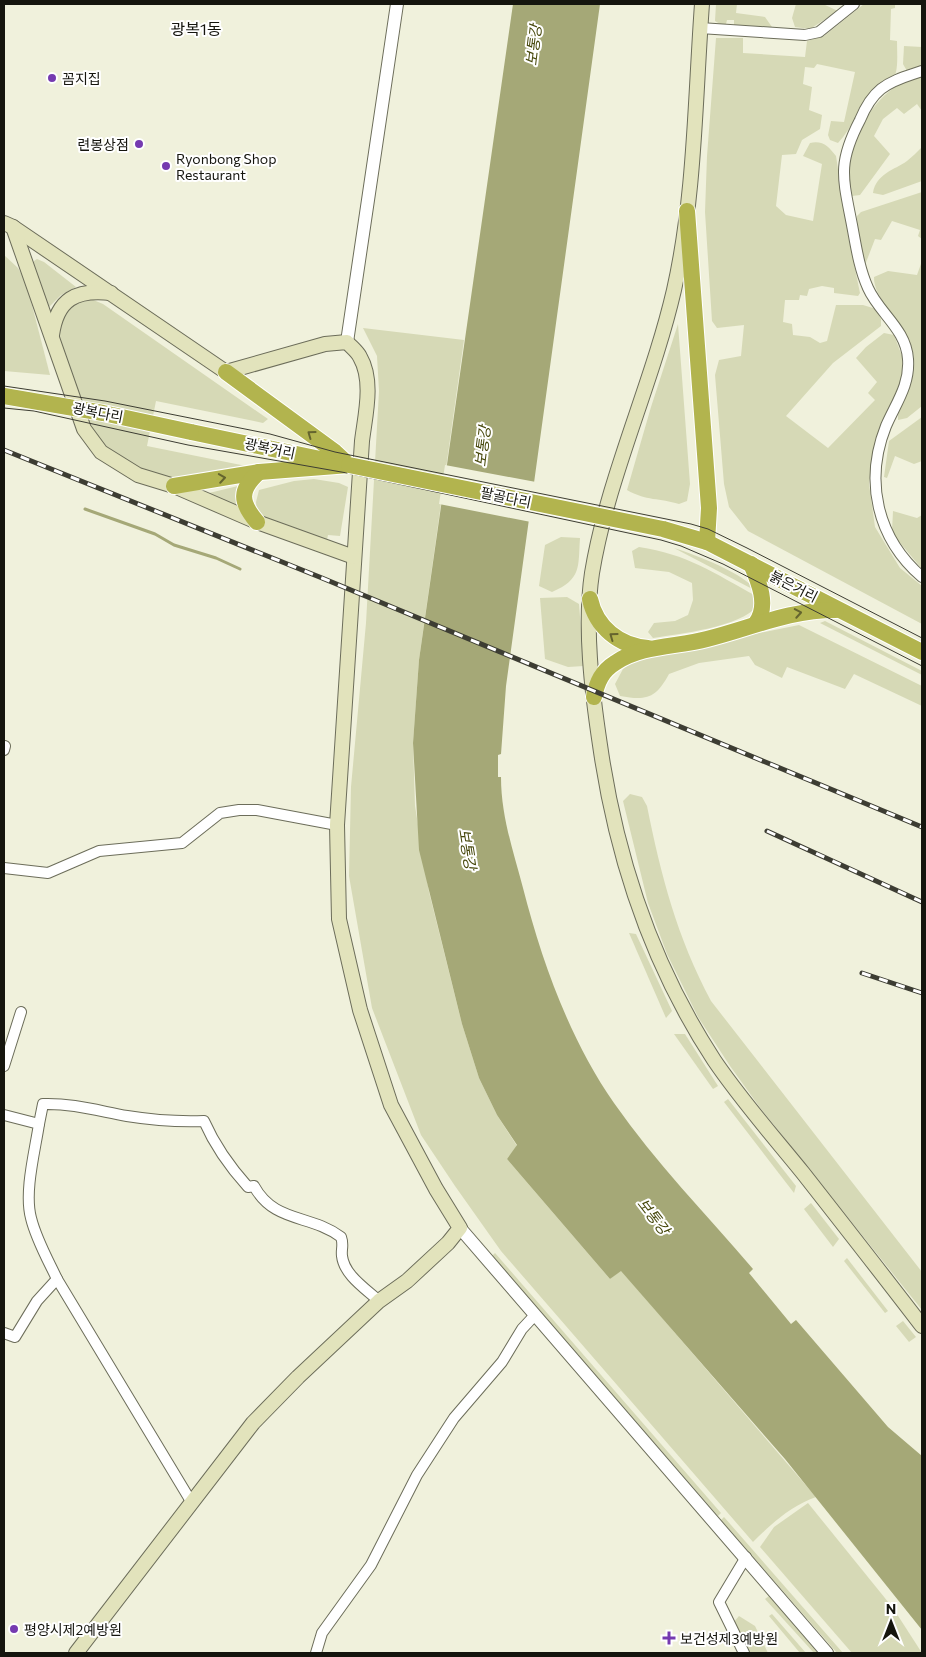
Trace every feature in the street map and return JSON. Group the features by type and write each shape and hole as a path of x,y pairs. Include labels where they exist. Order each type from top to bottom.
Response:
{"highway":[{"path":"687,211 709,508 707,542"},
{"path":"226,372 335,452 349,465"},
{"name":"광복다리","path":"4,396 103,413 191,432"},
{"name":"광복거리","path":"191,432 349,465"},
{"path":"174,486 259,472 349,465"},
{"name":"팔골다리","path":"349,465 663,529"},
{"path":"257,522 246,510 244,492 250,480 259,472"},
{"name":"붉은거리","path":"663,529 707,542 922,652"},
{"path":"751,564 761,591 761,616 756,623"},
{"path":"590,599 592,610 616,639 641,648 655,649"},
{"path":"594,697 597,682 614,664 624,657 705,640 756,623 813,610 841,610"}],"main road":[{"path":"702,4 687,211 674,289 612,492 596,555 590,599 594,697 603,766 622,854 643,921 669,979 715,1061 922,1326"},
{"path":"8,225 52,338 84,430 101,452 138,475 174,486 257,522 354,557"},
{"path":"8,225 226,372 325,344 347,342 360,357 366,372 367,398 354,557 337,825 340,920 360,1010 377,1067 391,1105 436,1189 460,1228 448,1243 408,1282 379,1301 298,1376 253,1423 76,1653"},
{"path":"52,338 56,315 65,302 77,295 101,292 111,293"}],"street":[{"path":"347,342 397,4"},
{"path":"700,28 805,34 819,32 854,4"},
{"path":"922,70 900,78 881,89 868,103 848,144 843,171 858,257 867,287 874,300 900,332 908,356 908,378 882,438 877,462 878,509 886,531 905,558 922,577"},
{"path":"4,868 48,873 100,851 182,843 220,813 239,810 257,810 337,825"},
{"path":"4,1066 21,1012"},
{"path":"192,1502 57,1279 30,1217 29,1192 43,1104 62,1104 128,1116 187,1122 204,1121 212,1140 232,1169 248,1187 254,1186 261,1198 271,1208 311,1221 341,1237 344,1246 342,1255 346,1271 379,1301"},
{"path":"4,1115 39,1124"},
{"path":"460,1228 827,1653"},
{"path":"4,1333 15,1337 37,1301 57,1279"},
{"path":"316,1653 322,1633 370,1564 417,1475 454,1418 502,1362 522,1329 535,1315"},
{"path":"744,1653 719,1602 746,1557"}],"shaded area":[{"path":"716,4 737,4 736,13 765,17 772,27 734,25 734,20 727,20 726,24 720,24 715,21"},
{"path":"796,4 823,4 838,11 810,29 795,27 792,18"},
{"path":"864,4 895,4 895,8 891,9 890,40 897,41 895,75 875,88 838,143 830,140 828,135 831,121 844,122 855,72 817,64 814,68 805,67 803,84 812,87 809,110 822,115 820,129 802,140 796,154 782,155 776,206 786,215 813,221 822,164 803,156 810,143 819,142 828,147 836,156 848,235 860,293 858,296 834,293 834,288 822,286 809,289 807,296 800,295 799,300 785,300 783,322 792,324 793,335 810,337 820,343 827,341 836,305 863,305 876,309 881,319 881,326 833,363 786,416 828,448 875,400 868,393 877,382 856,358 866,347 884,333 894,335 902,356 902,377 874,447 869,484 875,527 900,568 922,586 922,624 748,531 729,507 724,484 715,375 719,360 741,356 744,325 717,328 712,321 705,212 707,156 716,38 743,38 743,53 805,57 807,41 824,36"},
{"path":"904,46 922,47 922,67 907,71 903,64"},
{"path":"922,76 922,111 917,104 904,114 897,108 883,119 874,136 890,154 860,195 852,196 848,183 850,154 863,124 881,99 891,90"},
{"path":"922,147 922,181 883,195 873,193 878,181 882,177 907,161"},
{"path":"922,192 922,239 918,236 920,230 892,221 881,240 875,239 865,265 856,223 857,216 861,212"},
{"path":"4,255 18,268 26,282 50,375 4,371"},
{"path":"37,259 44,262 76,287 61,295 49,307 33,265"},
{"path":"922,261 922,406 907,418 898,420 901,402 912,378 914,357 907,337 878,294 874,277 888,271 917,275"},
{"path":"91,299 103,304 268,419 263,423 156,401 147,446 251,467 195,477 169,478 144,473 106,450 94,433 56,334 56,326 71,304"},
{"path":"678,324 690,484 687,501 679,504 647,498 627,490"},
{"path":"363,328 464,340 419,660 413,743 415,806 429,892 462,1024 479,1078 497,1115 517,1146 507,1159 610,1279 621,1270 816,1497 798,1505 782,1516 753,1542 501,1251 421,1135 372,1008 349,876 351,787 366,623 379,391 377,356"},
{"path":"922,417 922,461 914,464 895,456 887,478 884,477 889,441"},
{"path":"314,479 339,483 348,487 340,536 328,535 327,540 257,515 256,502 259,490 294,481"},
{"path":"238,486 238,507 207,495 209,493"},
{"path":"893,511 917,518 922,515 922,569 892,531"},
{"path":"561,537 580,538 578,564 574,577 562,587 552,592 539,586 545,545"},
{"path":"639,547 672,554 713,572 756,596 757,606 738,619 724,624 693,632 653,638 648,632 654,623 675,621 688,615 693,600 692,583 669,572 635,568 632,551"},
{"path":"674,548 731,571 758,592"},
{"path":"567,597 579,604 584,666 568,667 545,659 540,598"},
{"path":"825,621 922,671 922,675 820,623"},
{"path":"799,625 922,686 922,706 854,674 845,689 787,667 782,678 755,665 749,656 699,663 669,674 655,693 644,698 620,696 615,684 623,669 641,657"},
{"path":"630,794 642,797 647,806 664,882 689,953 711,1001 922,1272 922,1310 761,1109 698,1017 667,954 648,903 623,801"},
{"path":"629,933 636,934 672,1011 666,1018"},
{"path":"674,1034 685,1034 718,1086 713,1089"},
{"path":"728,1099 796,1186 794,1193 724,1102"},
{"path":"811,1203 839,1239 833,1247 804,1209"},
{"path":"495,1253 721,1513 718,1516 492,1256"},
{"path":"847,1258 888,1311 885,1313 844,1261"},
{"path":"903,1321 916,1337 909,1342 896,1326"},
{"path":"808,1503 893,1608 922,1653 852,1653 760,1547 774,1527"},
{"path":"724,1517 843,1653 837,1653 721,1520"},
{"path":"769,1596 819,1653 814,1653 765,1599"},
{"path":"772,1614 806,1653 800,1653 769,1616"},
{"path":"739,1616 755,1626 768,1653 748,1653 733,1623"}],"water":[{"name":"보통강","path":"513,4 600,4 506,686 501,754 498,755 498,777 501,777 505,819 539,944 559,1000 598,1079 630,1125 664,1167 753,1269 749,1273 791,1324 796,1320 888,1427 922,1456 922,1630 785,1459 621,1271 610,1279 507,1159 517,1145 497,1115 479,1078 462,1024 419,850 413,743 419,660"}],"pier":[{"path":"445,465 536,482 531,522 439,504"}],"waterway":[{"path":"85,509 155,534 174,545 216,558 240,569"}],"tram line":[{"path":"4,386 105,401 270,434 335,452 691,524 708,529 747,548 922,638"},
{"path":"4,408 34,411 188,445 347,473 661,540 681,546 723,564 922,666"}],"railway":[{"path":"4,450 322,578 922,827"},
{"path":"767,831 922,902"},
{"path":"862,973 922,993"}],"place":[{"name":"꼼지집","path":"52,78"},
{"name":"련봉상점","path":"139,144"},
{"name":"Ryonbong Shop Restaurant","path":"166,166"},
{"name":"평양시제2예방원","path":"14,1629"},
{"name":"보건성제3예방원","path":"669,1638"}],"district":[{"name":"광복1동","path":"196,28"}]}
